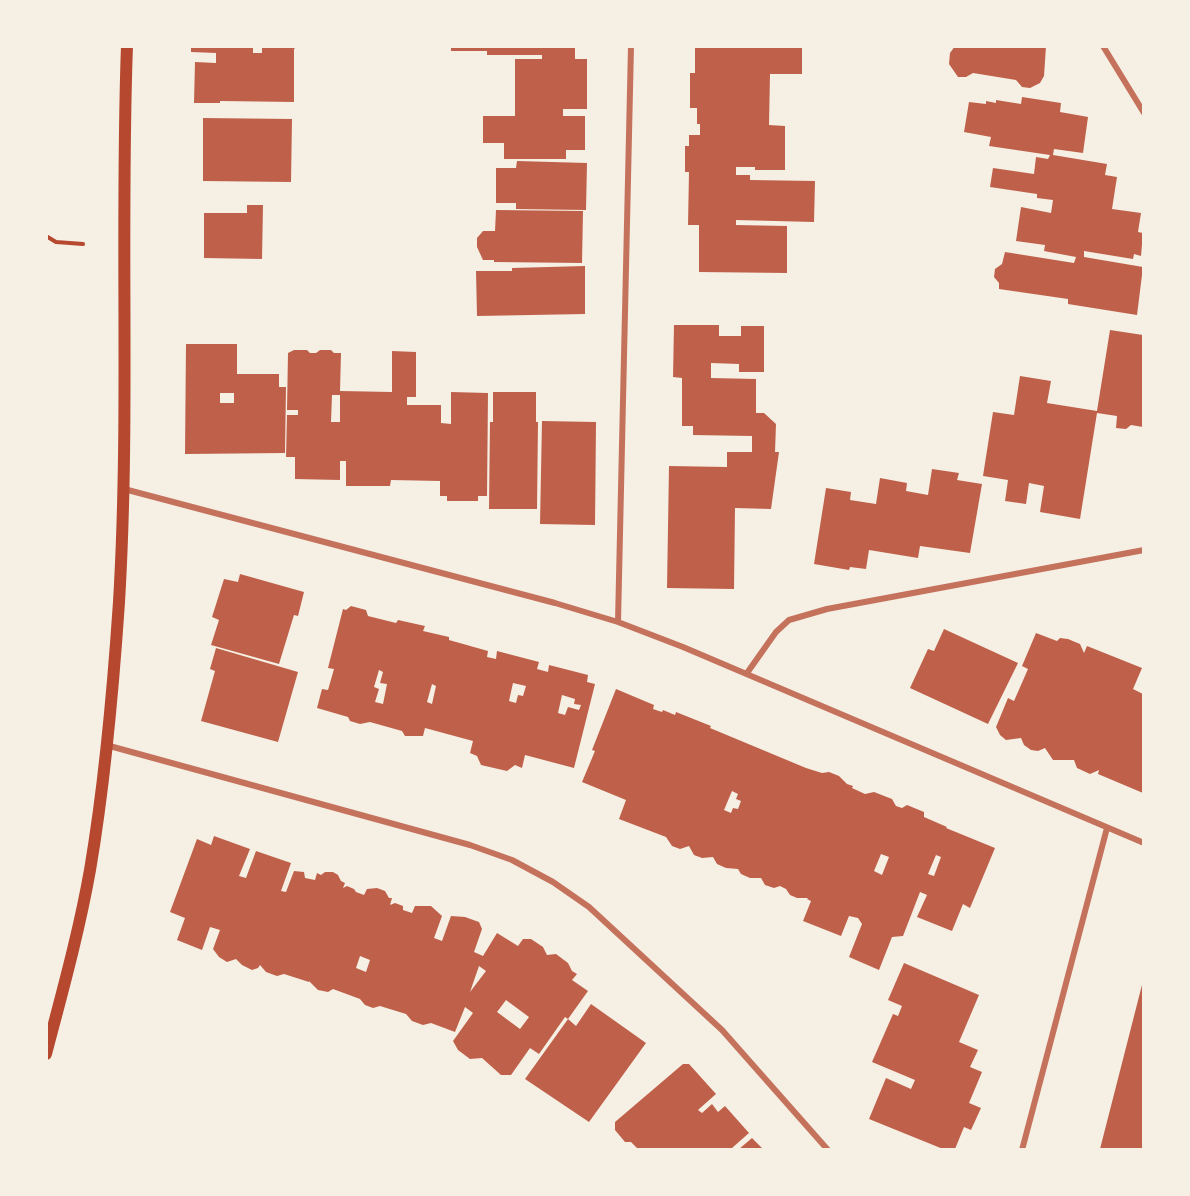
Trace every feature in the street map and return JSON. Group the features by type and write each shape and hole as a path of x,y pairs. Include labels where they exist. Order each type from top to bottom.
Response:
{"main road":[{"path":"46,1054 89,873 106,745 119,602 123,489 124,128 127,46"}],"street":[{"path":"618,622 631,46"},
{"path":"1103,46 1143,113"},
{"path":"123,489 555,603 618,622 747,673 1143,843"},
{"path":"747,673 776,632 789,620 828,609 1143,550"},
{"path":"106,745 470,845 512,860 553,882 589,907 722,1030 828,1149"},
{"path":"1022,1149 1107,828"}],"path":[{"path":"46,236 56,242 83,244"}],"building":[{"path":"191,46 253,46 253,53 262,53 262,46 297,46 294,49 294,102 194,103 195,62 216,63 216,53 191,52"},
{"path":"451,46 575,46 575,59 587,59 587,109 563,109 563,116 585,116 585,150 566,150 566,159 504,159 504,143 483,143 483,116 515,116 515,59 542,59 542,55 487,55 487,51 451,51"},
{"path":"695,46 802,46 802,74 770,74 769,125 785,126 785,170 755,170 755,167 736,167 736,175 750,175 750,180 815,181 814,222 736,220 736,225 787,226 787,273 699,272 699,225 688,225 689,172 685,172 685,146 689,146 689,135 700,135 697,108 690,108 690,73 695,73"},
{"path":"955,46 1046,46 1044,76 1040,83 1030,88 1022,87 1016,80 973,73 966,77 958,77 949,64 950,53"},
{"path":"1022,97 1061,103 1060,112 1088,117 1083,153 1054,149 1053,155 1107,164 1105,175 1117,177 1112,209 1141,213 1138,232 1143,233 1141,256 1134,254 1133,259 1084,251 1084,257 1143,267 1137,315 1068,304 1068,299 999,289 999,283 994,277 995,269 1002,264 1005,252 1074,263 1076,257 1044,251 1045,245 1016,241 1021,207 1051,213 1053,200 1037,198 1037,194 990,187 993,168 1034,174 1036,157 1048,159 1050,155 989,146 991,137 964,132 969,102 986,104 986,101 996,103 996,100 1021,104"},
{"path":"203,118 292,119 291,182 203,181"},
{"path":"517,161 587,163 586,210 516,209 516,203 496,203 496,168 516,168"},
{"path":"247,205 263,205 262,259 204,258 204,213 247,213"},
{"path":"496,210 583,211 582,263 483,260 477,247 477,238 483,231 495,231"},
{"path":"585,266 585,314 477,316 476,271"},
{"path":"674,325 719,325 719,336 741,336 741,326 764,326 764,372 739,372 739,364 711,363 711,378 756,379 756,413 764,413 776,424 775,452 779,452 771,509 735,508 734,589 667,588 669,466 727,467 727,452 752,452 752,436 693,435 693,426 682,426 682,378 673,377"},
{"path":"1110,330 1143,335 1143,427 1131,425 1126,429 1116,428 1117,416 1097,413 1080,519 1040,512 1044,486 1029,483 1026,504 1005,501 1008,480 983,476 993,412 1014,415 1020,376 1051,381 1047,403 1097,411"},
{"path":"186,344 237,344 237,374 279,374 279,387 286,387 285,453 185,454","holes":["220,393 234,393 234,403 220,403"]},
{"path":"294,350 316,353 320,350 331,350 334,353 341,353 340,391 392,392 392,351 416,352 416,397 407,397 407,405 441,405 441,423 451,424 451,392 488,393 487,496 478,496 478,501 447,501 447,496 440,496 440,481 391,480 390,486 346,486 346,461 340,461 340,480 295,479 295,457 286,457 287,415 298,415 298,410 287,410 288,353","holes":["332,395 340,395 340,422 331,422"]},
{"path":"493,392 536,392 537,509 489,509 490,422 493,422"},
{"path":"542,421 596,422 595,525 540,524"},
{"path":"932,469 959,473 957,480 982,484 970,553 920,546 918,558 869,550 866,569 850,567 849,570 814,564 826,488 851,492 850,500 876,504 880,478 907,483 906,491 928,495"},
{"path":"240,574 304,592 298,616 294,615 279,664 211,645 219,620 212,617 224,579 238,582"},
{"path":"351,606 366,610 368,616 396,623 398,620 425,626 423,631 449,637 449,640 488,651 487,657 496,659 497,651 539,662 537,669 548,672 549,665 588,675 587,682 595,684 574,768 525,755 522,768 515,765 507,771 481,765 477,756 470,753 473,741 425,728 423,736 405,736 402,731 370,722 360,724 350,721 348,717 317,708 322,689 328,690 334,669 328,668 343,609 346,610","holes":["379,670 383,672 380,683 387,684 383,704 375,702 379,689 374,687","513,683 526,686 523,696 518,695 516,703 509,701","432,684 436,686 432,704 427,702","562,695 575,699 574,704 581,705 579,710 568,707 565,715 558,713"]},
{"path":"944,629 1018,663 988,724 910,688 928,649 934,651"},
{"path":"1036,633 1057,641 1060,638 1068,639 1080,644 1084,653 1087,646 1142,668 1133,689 1143,694 1143,793 1098,774 1099,770 1090,774 1077,768 1074,760 1053,760 1045,748 1038,751 1031,750 1024,745 1021,738 1006,740 1000,735 996,727 1008,698 1014,701 1028,669 1022,666"},
{"path":"216,648 298,672 278,742 201,721 215,671 210,669"},
{"path":"616,689 654,705 653,709 675,715 676,712 806,768 839,776 847,784 853,786 852,788 865,794 874,792 892,799 896,806 902,808 907,805 924,812 924,817 995,848 970,908 963,904 952,931 917,917 927,895 920,892 903,936 892,937 879,970 849,957 862,924 858,918 849,916 841,936 803,921 811,901 808,898 797,898 790,895 780,886 774,888 765,885 761,878 750,878 741,874 738,869 726,868 717,864 713,857 702,858 694,855 689,846 680,849 672,846 666,837 619,819 626,800 582,782 595,751 592,750","holes":["732,791 738,794 736,799 741,801 738,809 733,808 731,813 724,810","881,854 889,857 882,875 874,871","936,855 941,857 934,876 928,874"]},
{"path":"214,836 250,849 239,876 246,878 256,851 291,863 281,891 286,892 294,871 304,872 305,878 315,880 317,873 321,875 325,872 333,872 345,883 343,888 347,886 364,895 367,889 377,888 385,891 389,898 392,898 390,905 395,903 403,906 403,910 412,913 415,906 431,906 442,916 434,938 442,941 451,916 465,917 479,922 482,929 474,952 483,956 497,933 518,946 523,939 531,939 543,947 547,955 556,954 568,963 572,971 577,974 572,980 588,991 568,1019 565,1017 539,1054 530,1048 511,1075 501,1075 482,1058 470,1059 458,1050 453,1041 473,1013 465,1007 455,1032 431,1023 423,1025 412,1021 406,1014 380,1006 373,1008 365,1005 360,999 333,989 328,992 318,990 309,981 266,972 260,965 252,970 236,959 227,962 213,949 220,930 210,927 202,950 177,940 185,918 170,912 197,839 211,845","holes":["360,956 370,960 366,972 356,968","479,966 486,971 470,992","506,1000 529,1017 520,1029 497,1012"]},
{"path":"904,963 979,995 959,1042 978,1050 970,1067 982,1072 969,1103 981,1108 971,1130 964,1127 955,1149 943,1149 869,1119 886,1078 911,1089 915,1080 872,1062 893,1014 898,1016 902,1006 888,1000"},
{"path":"1143,981 1143,1149 1100,1149"},
{"path":"591,1004 646,1043 589,1122 525,1079 568,1019 576,1026"},
{"path":"683,1064 689,1064 716,1094 698,1110 702,1113 712,1104 718,1112 725,1106 749,1133 732,1148 734,1149 638,1149 631,1142 625,1142 615,1130 615,1122"},
{"path":"752,1138 763,1149 739,1149"}]}
